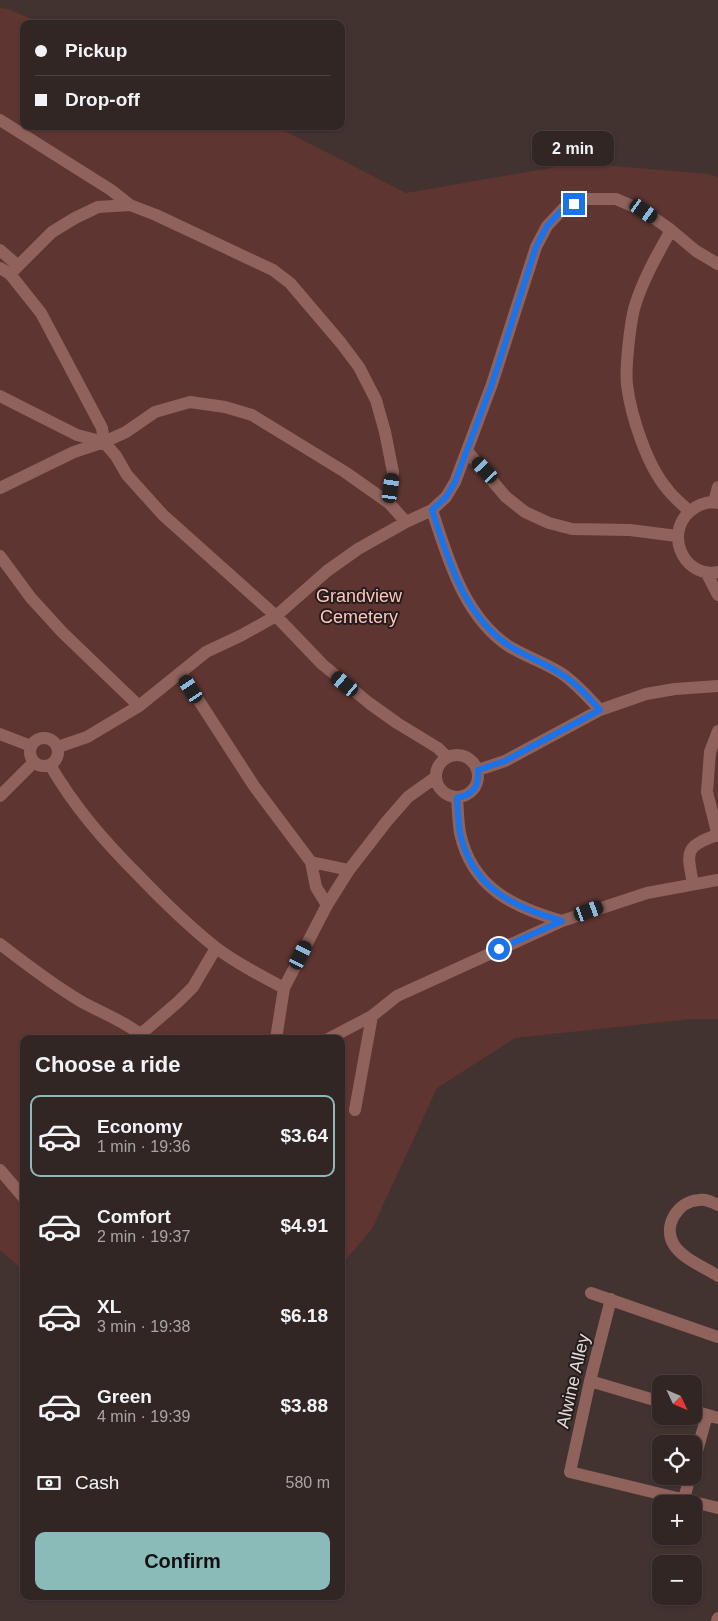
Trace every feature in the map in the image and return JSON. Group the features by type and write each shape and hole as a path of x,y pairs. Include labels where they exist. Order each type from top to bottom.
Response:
{"street":[{"path":"0,120 111,190 130,205 156,215 273,270 290,283 359,367 376,400 393,472 389,503"},
{"path":"58,747 87,737 139,706 206,652 276,616 327,571 358,549 406,522 432,510 446,497 455,482 492,384 536,247 547,226 563,209 585,199 616,199 644,211 696,251 718,264"},
{"path":"9,269 52,232 75,218 98,207 130,205"},
{"path":"671,230 651,266 634,309 629,345 627,383 637,429 651,463 667,490 690,511"},
{"path":"0,250 9,269 41,313 102,428 104,442 116,456 126,475 163,515 276,616 322,664 369,703 438,748 447,757"},
{"path":"0,396 77,435 104,442"},
{"path":"0,488 74,452 126,432 154,412 190,402 226,407 252,415 345,472 389,503 406,522"},
{"path":"467,451 506,497 525,512 549,523 572,529 630,530 677,536"},
{"path":"718,487 716,502 702,504 690,511 682,522 677,536 684,557 692,566 712,572 718,595"},
{"path":"432,510 457,580 472,608 488,628 510,646 562,674 600,710"},
{"path":"0,556 32,598 63,633 139,706"},
{"path":"181,673 254,786 311,862 316,887 327,905"},
{"path":"478,770 505,761 600,710 674,688 718,686"},
{"path":"693,884 689,860 690,851 696,844 718,835 707,792 710,752 718,731"},
{"path":"0,734 31,746"},
{"path":"45,737 53,740 58,747 56,760 50,764 39,765 34,762 30,755 31,746 36,740 45,737"},
{"path":"456,755 466,757 473,762 478,770 478,780 474,789 466,796 457,798 446,795 439,788 436,777 438,766 447,757 456,755"},
{"path":"0,796 34,762"},
{"path":"50,764 78,808 106,842 162,899 216,948 284,988"},
{"path":"277,1035 284,988 327,905 350,870 408,797 436,777"},
{"path":"457,798 460,833 470,862 483,879 495,892 523,908 562,921"},
{"path":"311,862 350,870"},
{"path":"336,1035 372,1016 397,996 562,921 647,893 718,880"},
{"path":"0,944 44,978 84,1003 126,1024 137,1035"},
{"path":"139,1035 194,986 216,948"},
{"path":"355,1110 372,1016"},
{"path":"0,1170 20,1193"},
{"path":"718,1204 700,1200 690,1202 674,1214 669,1233 680,1252 718,1276"},
{"path":"591,1294 718,1337"},
{"name":"Alwine Alley","path":"611,1300 590,1380 570,1472 667,1495"},
{"path":"590,1380 652,1399"},
{"path":"702,1442 712,1417"},
{"path":"702,1504 718,1508"}],"green space":[{"name":"Grandview Cemetery","path":"0,8 8,9 34,20 20,20 20,130 283,130 406,193 579,163 709,174 718,177 718,1019 691,1019 515,1038 437,1088 372,1229 345,1260 345,1035 20,1035 20,1268 0,1250"}],"route":[{"path":"499,949 562,921 523,908 495,892 483,879 470,862 460,833 457,798 466,796 474,789 478,780 478,770 505,761 600,710 562,674 510,646 488,628 472,608 457,580 432,510 446,497 455,482 492,384 536,247 547,226 563,209 574,204"}]}
